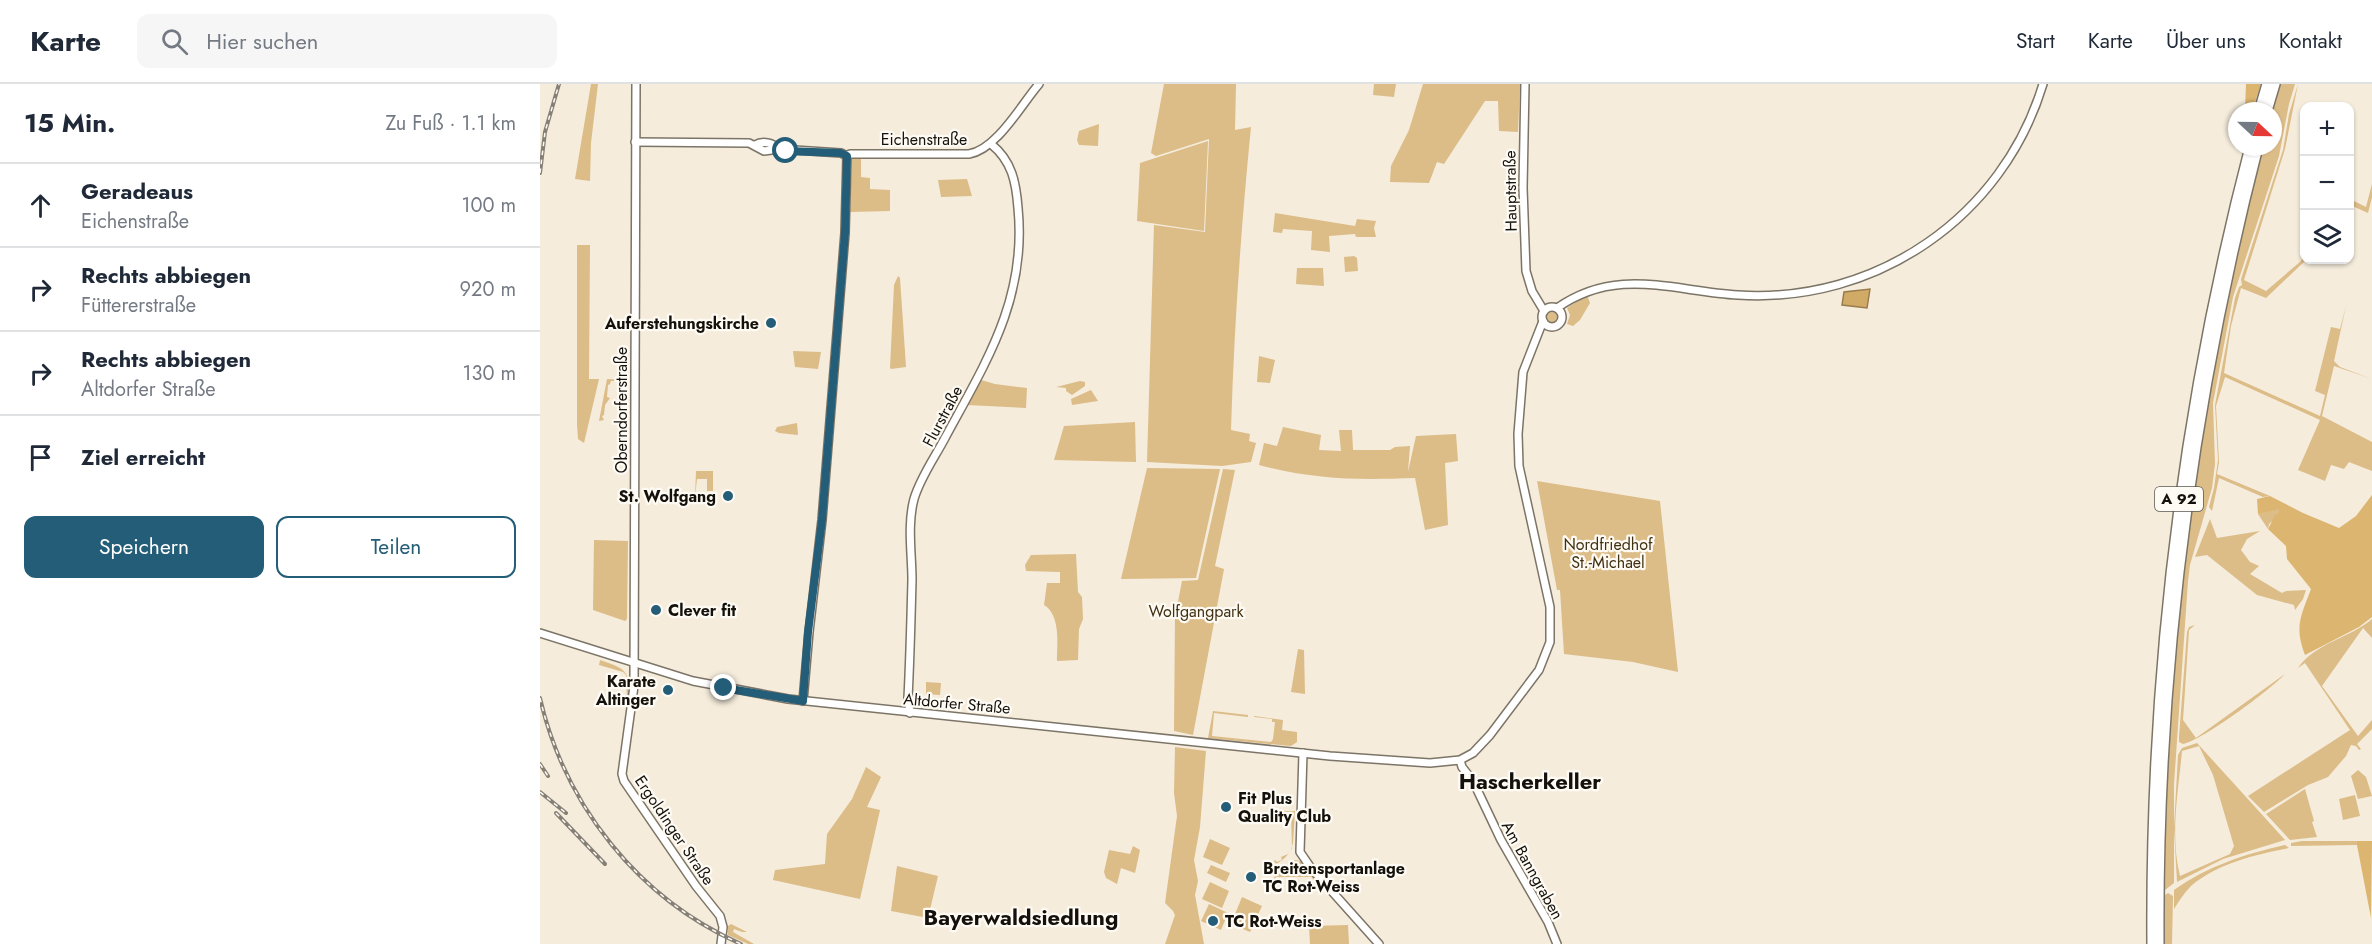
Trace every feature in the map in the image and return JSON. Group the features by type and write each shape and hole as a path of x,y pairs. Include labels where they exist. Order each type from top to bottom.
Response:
{"highway":[{"path":"2262,102 2267,84"},
{"path":"2270,102 2275,84"},
{"name":"A 92","path":"2152,944 2155,891 2152,815 2158,708 2175,529 2207,330 2248,156"},
{"name":"A 92","path":"2155,891 2166,707 2184,519 2215,331 2256,156"},
{"name":"A 92","path":"2155,904 2160,944"}],"main road":[{"name":"Oberndorferstraße","path":"634,664 636,84"},
{"name":"Eichenstraße","path":"635,142 749,143 755,145 762,142 779,149 841,153 847,156 879,153 963,154 981,151 991,144 1039,84"},
{"name":"Hauptstraße","path":"1525,84 1523,188 1526,265 1529,284 1535,297 1546,309"},
{"path":"1464,761 1490,735 1539,670 1551,634 1550,607 1519,466 1521,394 1525,365 1545,323 1546,309 1559,310 1573,300 1605,286 1637,283 1738,295 1799,293 1834,286 1890,265 1921,249 1950,227 1982,195 2016,148 2043,84"},
{"name":"Flurstraße","path":"910,712 908,698 912,581 911,529 915,497 997,341 1013,294 1018,263 1020,224 1013,173 1004,155 991,144"},
{"path":"803,701 808,632 823,513 845,233 847,156"},
{"path":"1545,323 1555,326 1559,323 1559,310"},
{"name":"Altdorfer Straße","path":"542,634 693,681 803,701 1303,753 1379,760 1450,762"},
{"name":"Ergoldinger Straße","path":"634,664 634,686 623,779 696,886 720,916 723,923 721,944"},
{"path":"1303,753 1300,852 1318,876 1379,944"},
{"name":"Am Banngraben","path":"1450,762 1464,761"},
{"name":"Am Banngraben","path":"1464,761 1501,840 1548,922 1557,944"},
{"name":"Am Banngraben","path":"1464,761 1470,777"}],"green space":[{"path":"591,84 598,84 591,143 590,181 575,179"},
{"path":"1164,84 1236,84 1235,130 1251,127 1238,278 1231,430 1250,434 1249,441 1256,443 1251,462 1222,466 1147,462 1154,225 1205,232 1209,139 1156,156 1151,153"},
{"path":"1374,84 1396,84 1394,97 1373,95"},
{"path":"1423,84 1520,84 1518,132 1499,131 1498,101 1485,101 1444,164 1437,162 1429,183 1390,182 1391,166 1409,130"},
{"path":"2279,84 2295,84 2282,140 2282,102 2274,102"},
{"path":"2298,84 2285,149 2244,280 2266,291 2300,262 2302,264 2266,298 2241,288 2231,326 2224,373 2320,416 2325,395 2315,391 2331,327 2340,329 2346,306 2334,361 2340,367 2372,379 2334,366 2322,416 2372,442 2372,471 2349,462 2344,469 2331,465 2325,481 2298,470 2320,420 2225,377 2216,406 2219,462 2217,474 2270,496 2263,497 2219,478 2212,511 2209,507 2218,460 2215,405 2235,298 2242,285 2241,279 2282,156 2289,114"},
{"path":"1099,124 1098,146 1079,145 1077,140 1079,131"},
{"path":"1208,141 1204,231 1137,221 1140,163"},
{"path":"2260,156 2279,156 2233,297 2213,403 2215,464 2212,488 2190,565 2188,581 2174,784 2174,883 2165,890 2166,776 2175,644 2200,436 2230,277"},
{"path":"852,157 861,157 861,177 870,178 870,189 890,190 890,211 850,212"},
{"path":"967,179 972,196 941,197 938,180"},
{"path":"2372,184 2368,213 2354,207 2354,201 2366,207"},
{"path":"1275,213 1355,226 1357,219 1376,221 1374,228 1376,237 1356,237 1355,234 1329,236 1330,252 1311,250 1312,231 1283,229 1282,233 1273,232"},
{"path":"577,245 590,245 589,379 599,379 584,443 578,439 577,424"},
{"path":"1344,257 1357,258 1358,271 1345,272"},
{"path":"1297,268 1323,268 1324,286 1296,284"},
{"path":"898,276 900,278 906,367 891,369 894,285"},
{"path":"1587,295 1590,303 1580,320 1573,326 1567,324 1570,315 1567,308"},
{"path":"1552,309 1558,311 1560,317 1558,323 1552,325 1546,323 1544,317 1546,311"},
{"path":"793,351 821,352 818,369 795,367"},
{"path":"1259,356 1275,360 1270,383 1257,382"},
{"path":"607,379 626,380 626,384 624,381 611,381 608,385 607,397 610,398 602,416 604,420 599,421"},
{"path":"981,380 1027,388 1026,408 967,405"},
{"path":"1080,381 1085,382 1085,386 1072,395 1066,391 1066,388 1056,387"},
{"path":"1091,390 1098,401 1072,405 1071,399"},
{"path":"1135,422 1136,462 1054,460 1064,426"},
{"path":"797,423 798,435 775,431 777,427"},
{"path":"1283,427 1321,435 1319,450 1341,451 1339,430 1352,430 1353,450 1390,450 1395,447 1410,446 1408,472 1416,436 1456,434 1458,461 1445,463 1448,525 1425,530 1415,478 1337,478 1299,474 1259,465 1264,443 1277,446"},
{"path":"1147,468 1220,469 1196,578 1121,579"},
{"name":"Wolfgangpark","path":"1223,469 1235,470 1215,566 1224,569 1193,735 1174,731 1175,617 1182,581 1198,580"},
{"path":"696,471 713,471 713,491 707,491 707,479 697,479 695,497"},
{"name":"Nordfriedhof St.-Michael","path":"1537,481 1660,501 1678,672 1633,662 1564,654 1560,590 1557,590"},
{"path":"2279,509 2280,513 2269,524 2268,529 2258,514"},
{"path":"2210,519 2217,538 2260,531 2247,539 2241,550 2250,562 2259,566 2250,574 2282,593 2306,590 2295,610 2294,605 2257,595 2207,555 2195,557"},
{"path":"594,540 628,541 627,619 625,621 593,610"},
{"path":"1076,554 1078,592 1082,597 1083,619 1079,629 1078,660 1057,661 1056,623 1044,605 1047,583 1060,583 1060,572 1026,571 1025,565 1031,555"},
{"path":"2372,619 2372,638 2363,628 2322,686 2358,736 2372,720 2372,729 2357,744 2361,749 2351,745 2346,756 2328,777 2308,785 2264,812 2248,796 2350,730 2305,663 2298,668 2314,652"},
{"path":"2195,625 2189,630 2183,720 2196,738 2285,674 2236,714 2205,734 2183,744 2179,742 2179,737 2187,632 2189,627"},
{"path":"1298,649 1304,650 1305,694 1291,692"},
{"path":"600,660 617,666 626,673 628,678 627,702 626,675 599,665"},
{"path":"926,682 941,683 940,695 926,694"},
{"path":"1213,711 1248,715 1248,717 1214,713 1212,736 1271,742 1275,722 1272,722 1272,719 1254,716 1283,720 1282,730 1297,732 1297,742 1291,746 1208,738"},
{"path":"2197,743 2285,840 2223,859 2177,882 2174,828 2178,755 2182,748","holes":["2199,746 2213,775 2234,846 2230,854 2180,876 2175,830 2182,751"]},
{"path":"1175,747 1206,751 1200,827 1194,860 1198,881 1195,895 1204,944 1165,944 1175,915 1165,903 1177,816 1174,793"},
{"path":"866,767 881,777 867,807 880,810 860,899 773,880 775,870 825,864 827,834 852,799"},
{"path":"2358,770 2366,777 2372,796 2358,799 2351,776"},
{"path":"2305,789 2317,837 2290,840 2266,814"},
{"path":"2355,795 2360,816 2343,820 2339,799"},
{"path":"1283,811 1295,811 1292,847 1291,814 1284,814"},
{"path":"1210,839 1230,848 1222,865 1203,857"},
{"path":"2357,841 2357,845 2291,846 2291,843"},
{"path":"2285,845 2289,848 2251,857 2201,878 2184,894 2174,909 2174,890 2200,874 2256,852"},
{"path":"1133,846 1140,850 1135,873 1121,868 1117,884 1106,878 1104,872 1109,850 1130,854"},
{"path":"1296,860 1302,862 1321,885 1319,886 1320,884 1312,877 1276,877 1276,881 1273,881 1274,890 1270,889 1273,880 1279,872"},
{"name":"TC Rot-Weiss","path":"1211,865 1230,873 1226,882 1207,873"},
{"path":"897,866 938,876 928,918 891,911"},
{"path":"1210,882 1229,891 1222,908 1202,899"},
{"path":"2168,893 2173,896 2172,944 2164,944 2165,895"},
{"path":"1242,897 1262,906 1250,932 1231,924"},
{"path":"1209,904 1228,913 1221,930 1201,921"},
{"path":"731,924 747,932 734,929 733,932 754,944 748,944 728,935 728,926"},
{"path":"1348,925 1349,944 1310,944 1309,926"}],"shaded area":[{"path":"2246,84 2261,84 2255,102 2245,102"},
{"path":"1870,289 1867,308 1842,305 1844,292"},
{"path":"2372,495 2372,617 2359,627 2305,655 2299,628 2311,589 2287,559 2286,546 2268,529 2275,515 2279,513 2279,509 2258,514 2257,499 2270,496 2339,528 2356,516"},
{"path":"2357,841 2372,841 2371,918 2357,845"}],"railway":[{"path":"540,173 545,132 559,84"},
{"path":"540,698 552,738 568,776 588,811 612,845 639,875 670,902 704,925 741,944"},
{"path":"540,764 548,776"},
{"path":"540,792 566,813"},
{"path":"556,813 605,864"}],"place":[{"name":"Auferstehungskirche","path":"771,323"},
{"name":"St. Wolfgang","path":"728,496"},
{"name":"Clever fit","path":"656,610"},
{"name":"Karate Altinger","path":"668,690"},
{"name":"Fit Plus Quality Club","path":"1226,807"},
{"name":"Breitensportanlage TC Rot-Weiss","path":"1251,877"},
{"name":"TC Rot-Weiss","path":"1213,921"}],"district":[{"name":"Hascherkeller","path":"1530,781"},
{"name":"Bayerwaldsiedlung","path":"1021,917"}],"route":[{"path":"724,688 803,701 808,632 822,520 834,372 845,233 847,156 841,153 786,151"}]}
